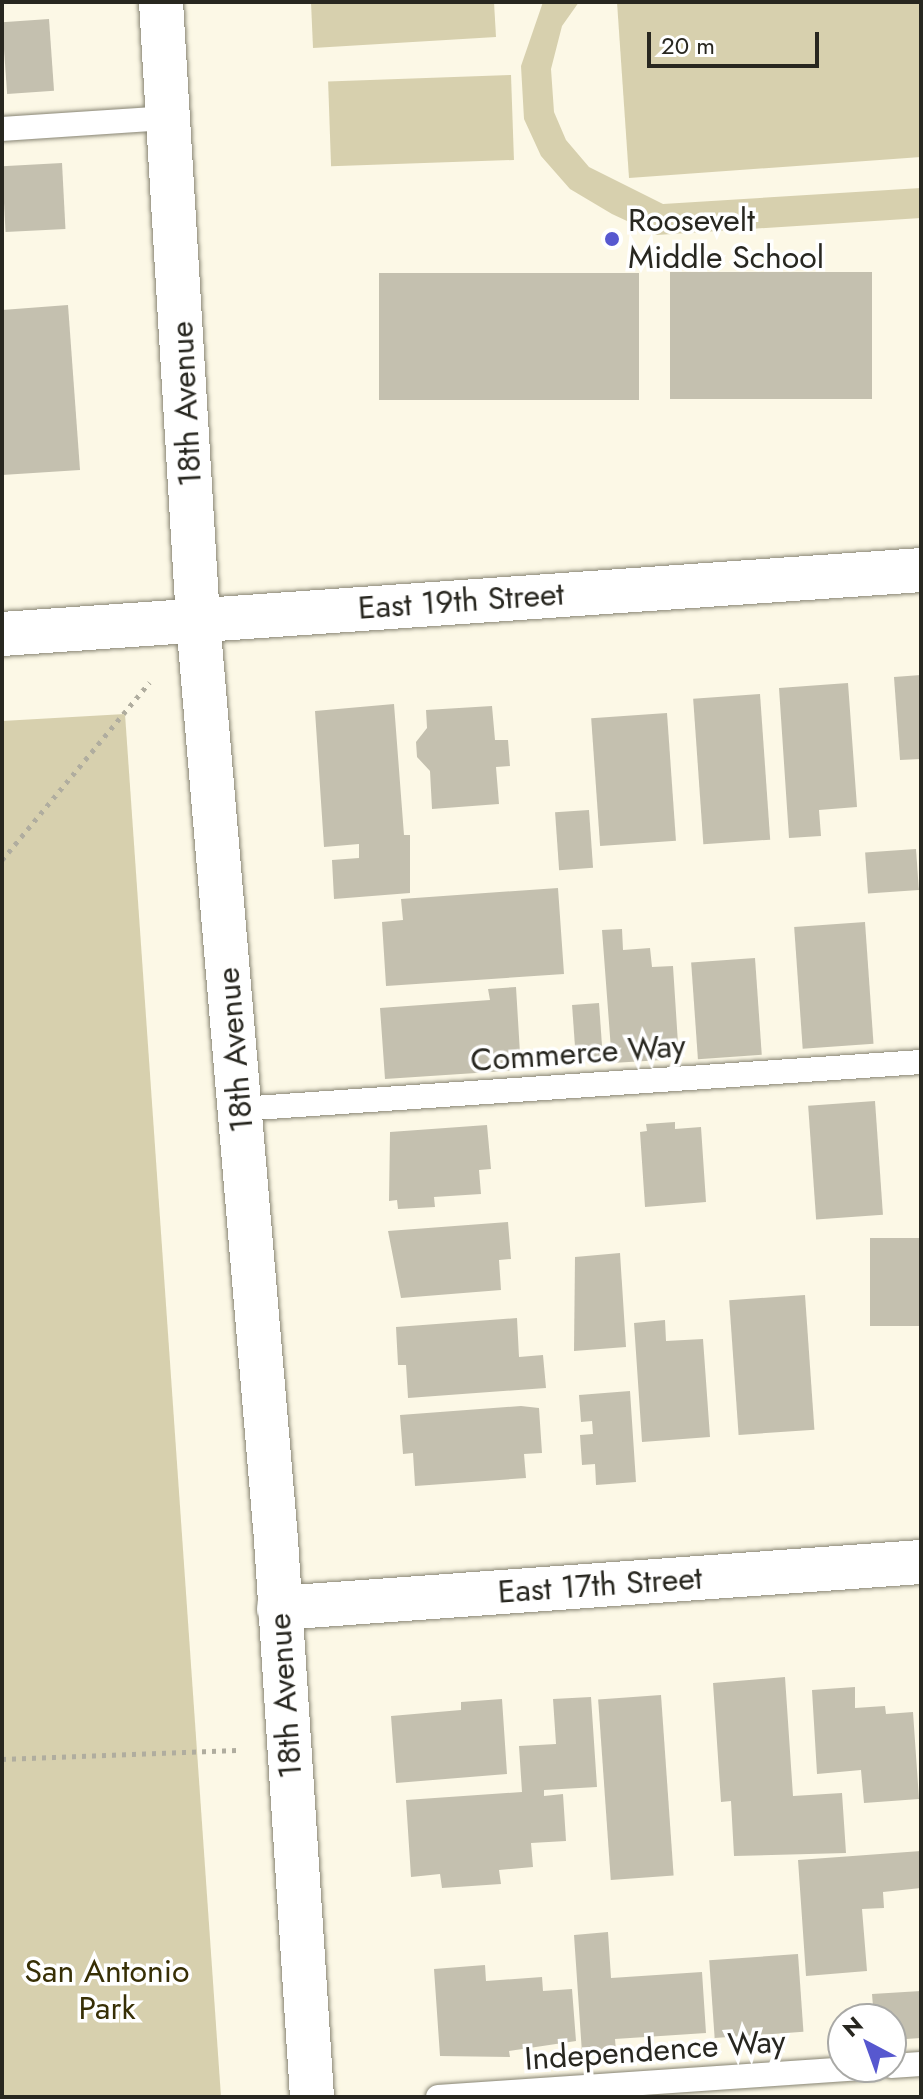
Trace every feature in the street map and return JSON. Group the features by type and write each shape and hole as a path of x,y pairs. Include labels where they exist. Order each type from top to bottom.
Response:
{"street":[{"name":"18th Avenue","path":"161,2 198,620 279,1608 312,2097"},
{"name":"East 19th Street","path":"2,634 921,570"},
{"name":"East 17th Street","path":"279,1608 921,1562"}],"lane":[{"path":"2,129 169,118"},
{"name":"Commerce Way","path":"240,1109 921,1062"},
{"name":"Independence Way","path":"438,2097 827,2070"}],"path":[{"path":"2,860 198,620"},
{"path":"2,1759 288,1746"}],"green space":[{"path":"311,2 494,2 496,37 313,48"},
{"path":"543,2 579,2 562,26 551,69 554,112 566,140 589,167 663,204 921,188 921,218 657,235 612,214 570,189 541,156 524,119 521,66"},
{"path":"617,2 921,2 921,157 629,178"},
{"path":"511,75 514,160 331,166 328,81"},
{"name":"San Antonio Park","path":"125,714 221,2097 2,2097 2,721"}],"building":[{"path":"49,19 54,91 7,94 2,22"},
{"path":"62,163 65,229 6,232 2,166"},
{"path":"670,272 872,272 872,399 670,399"},
{"path":"379,273 639,273 639,400 379,400"},
{"path":"68,305 80,470 2,475 2,310"},
{"path":"921,675 921,759 900,760 894,677"},
{"path":"848,683 857,807 819,810 821,836 789,838 779,688"},
{"path":"760,694 770,840 703,844 693,699"},
{"path":"394,704 404,835 410,835 410,893 334,899 332,860 359,858 359,844 324,847 315,711"},
{"path":"492,706 495,740 508,740 510,766 496,767 499,804 432,809 430,771 417,757 416,742 427,728 426,710"},
{"path":"667,713 676,841 600,846 591,718"},
{"path":"589,810 593,868 559,870 555,812"},
{"path":"916,849 919,890 868,893 865,853"},
{"path":"558,888 564,974 386,986 382,922 403,920 401,899"},
{"path":"865,922 874,1044 803,1049 794,927"},
{"path":"622,929 623,950 650,948 652,967 673,966 679,1059 612,1063 602,930"},
{"path":"755,958 762,1055 698,1059 691,962"},
{"path":"516,987 521,1070 385,1079 380,1008 490,1000 488,989"},
{"path":"599,1003 603,1058 576,1060 572,1005"},
{"path":"875,1101 883,1215 816,1219 808,1106"},
{"path":"675,1122 675,1129 701,1127 706,1202 645,1207 640,1132 647,1131 646,1124"},
{"path":"487,1125 491,1169 479,1170 481,1194 434,1197 435,1207 398,1209 397,1200 389,1201 390,1132"},
{"path":"508,1222 511,1259 499,1260 501,1290 401,1298 388,1231"},
{"path":"870,1238 921,1238 921,1326 870,1326"},
{"path":"620,1253 626,1347 574,1351 575,1257"},
{"path":"805,1295 814,1430 739,1435 729,1300"},
{"path":"517,1318 519,1357 543,1355 546,1388 408,1398 406,1365 398,1365 396,1327"},
{"path":"665,1320 666,1341 703,1339 710,1437 642,1442 634,1323"},
{"path":"630,1391 636,1482 596,1485 595,1464 582,1465 580,1435 593,1434 592,1421 581,1422 579,1395"},
{"path":"521,1406 539,1408 542,1453 524,1454 526,1478 415,1486 413,1453 403,1454 400,1415"},
{"path":"785,1677 793,1796 842,1793 846,1853 734,1856 731,1801 721,1802 713,1683"},
{"path":"855,1687 855,1708 885,1706 886,1714 913,1712 919,1799 864,1803 861,1770 817,1774 812,1690"},
{"path":"661,1695 674,1876 611,1880 598,1699"},
{"path":"591,1697 597,1787 544,1790 544,1796 563,1794 566,1841 531,1843 533,1867 499,1870 501,1884 442,1888 440,1874 411,1877 406,1800 522,1792 519,1746 556,1744 553,1699"},
{"path":"502,1699 507,1774 396,1783 391,1716 461,1710 461,1702"},
{"path":"921,1851 921,1888 883,1892 884,1908 862,1909 867,1971 806,1976 798,1860"},
{"path":"608,1932 611,1978 702,1972 706,2033 615,2039 616,2051 582,2053 574,1935"},
{"path":"798,1954 803,2032 715,2038 709,1960"},
{"path":"485,1965 486,1981 542,1977 543,1991 572,1989 576,2041 509,2051 510,2057 440,2056 434,1969"},
{"path":"921,1991 921,2038 907,2039 907,2003 873,2003 872,1994"}],"place":[{"name":"Roosevelt Middle School","path":"612,239"}]}
